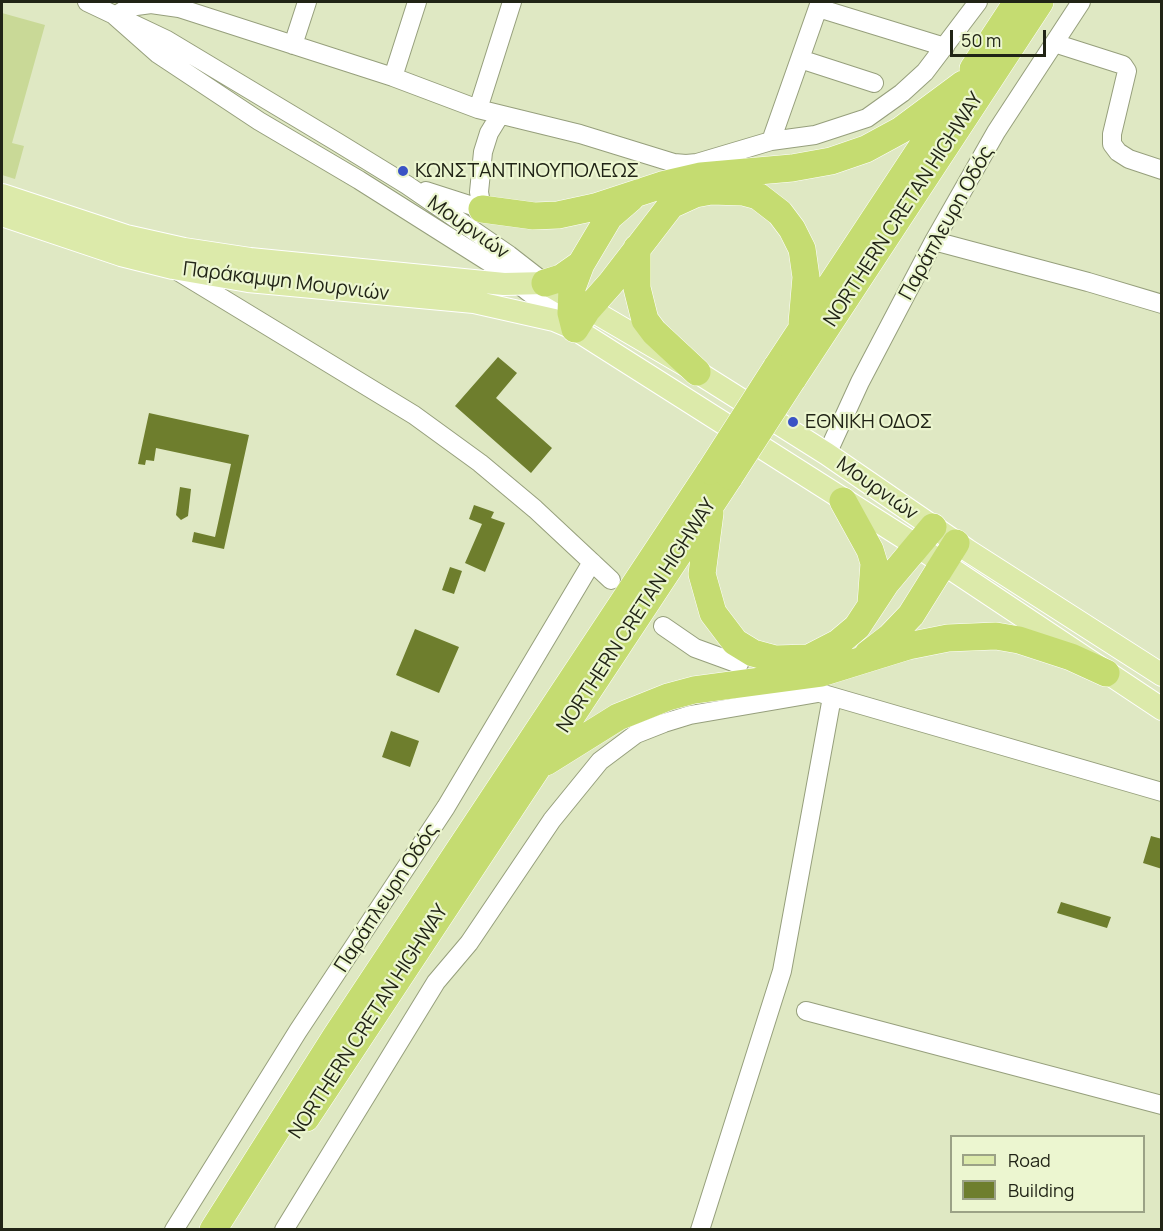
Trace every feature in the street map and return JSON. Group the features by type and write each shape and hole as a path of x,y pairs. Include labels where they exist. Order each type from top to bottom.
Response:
{"highway":[{"name":"NORTHERN CRETAN HIGHWAY","path":"784,374 801,330 1017,2"},
{"name":"NORTHERN CRETAN HIGHWAY","path":"213,1230 342,1026 720,473 784,374 1040,2"},
{"path":"482,209 534,216 558,214 595,207 701,176 792,168 831,161 857,152 901,130 963,84"},
{"path":"578,313 611,283 671,205 695,194 728,191 758,196 780,213 802,249 806,277 801,330"},
{"path":"533,284 561,278 581,264 609,217 637,194"},
{"path":"637,248 637,288 645,320 654,332 698,372"},
{"path":"578,313 581,264"},
{"name":"NORTHERN CRETAN HIGHWAY","path":"233,1230 712,503 720,473"},
{"path":"843,501 862,531 874,563 870,608"},
{"path":"712,503 702,574 713,613 735,642 753,653 774,659 809,658 838,643 857,627 886,583 925,536"},
{"path":"851,663 878,648 911,615 950,553"},
{"path":"538,767 618,717 668,697 694,690 821,673 948,638 996,636 1041,646 1106,673"}],"main road":[{"name":"Παράκαμψη Μουρνιών","path":"2,195 126,236 249,270 474,302 554,320 578,313"},
{"name":"Παράκαμψη Μουρνιών","path":"2,215 121,255 173,268 533,284"},
{"name":"Μουρνιών","path":"533,284 578,313 698,372 826,453 925,536"},
{"path":"578,313 843,501 925,536 1106,673 1161,709"},
{"path":"950,553 1161,675"}],"street":[{"path":"87,2 115,16 129,7 151,4 179,8 393,77 478,109 580,134 674,163 697,163 771,141 815,135 867,118 902,93 945,47 978,2"},
{"path":"293,45 307,2"},
{"path":"393,77 417,2"},
{"path":"478,109 512,2"},
{"name":"Παράπλευρη Οδός","path":"826,453 860,382 934,241 996,132 1081,2"},
{"path":"771,141 819,4 945,47"},
{"name":"Μουρνιών","path":"115,16 167,40 407,185 508,255 533,284"},
{"name":"Μουρνιών","path":"115,16 159,54 259,121 533,284"},
{"path":"1054,43 1123,65 1127,71 1112,134 1112,144 1118,152 1129,159 1161,170"},
{"path":"800,59 874,83"},
{"path":"407,185 482,209 479,192 483,152 489,133 500,115"},
{"path":"934,241 1161,304"},
{"path":"173,268 414,415 480,463 535,508 611,580"},
{"path":"244,311 249,270"},
{"name":"Παράπλευρη Οδός","path":"174,1230 298,1032 446,807 592,562"},
{"path":"663,626 695,648 739,664"},
{"path":"284,1230 436,982 469,944 552,820 600,760 636,734 690,715 818,692 1161,792"},
{"path":"700,1230 782,971 818,692"},
{"path":"806,1011 1161,1105"}],"green space":[{"path":"2,13 45,25 12,143 24,146 15,179 2,175"}],"building":[{"path":"498,357 517,373 496,398 552,448 531,473 455,406"},
{"path":"149,413 249,435 224,549 192,542 194,532 215,537 231,464 156,448 154,461 146,460 145,465 138,464"},
{"path":"180,487 191,489 188,516 181,520 176,515"},
{"path":"474,505 494,512 491,518 505,523 485,572 465,563 482,524 469,519"},
{"path":"450,567 462,571 454,594 442,590"},
{"path":"415,629 459,647 439,693 396,675"},
{"path":"391,731 419,741 410,767 382,757"},
{"path":"1151,836 1162,839 1162,869 1143,863"},
{"path":"1061,902 1111,917 1107,928 1057,913"}],"place":[{"name":"ΚΩΝΣΤΑΝΤΙΝΟΥΠΟΛΕΩΣ","path":"403,171"},
{"name":"ΕΘΝΙΚΗ ΟΔΟΣ","path":"793,422"}]}
